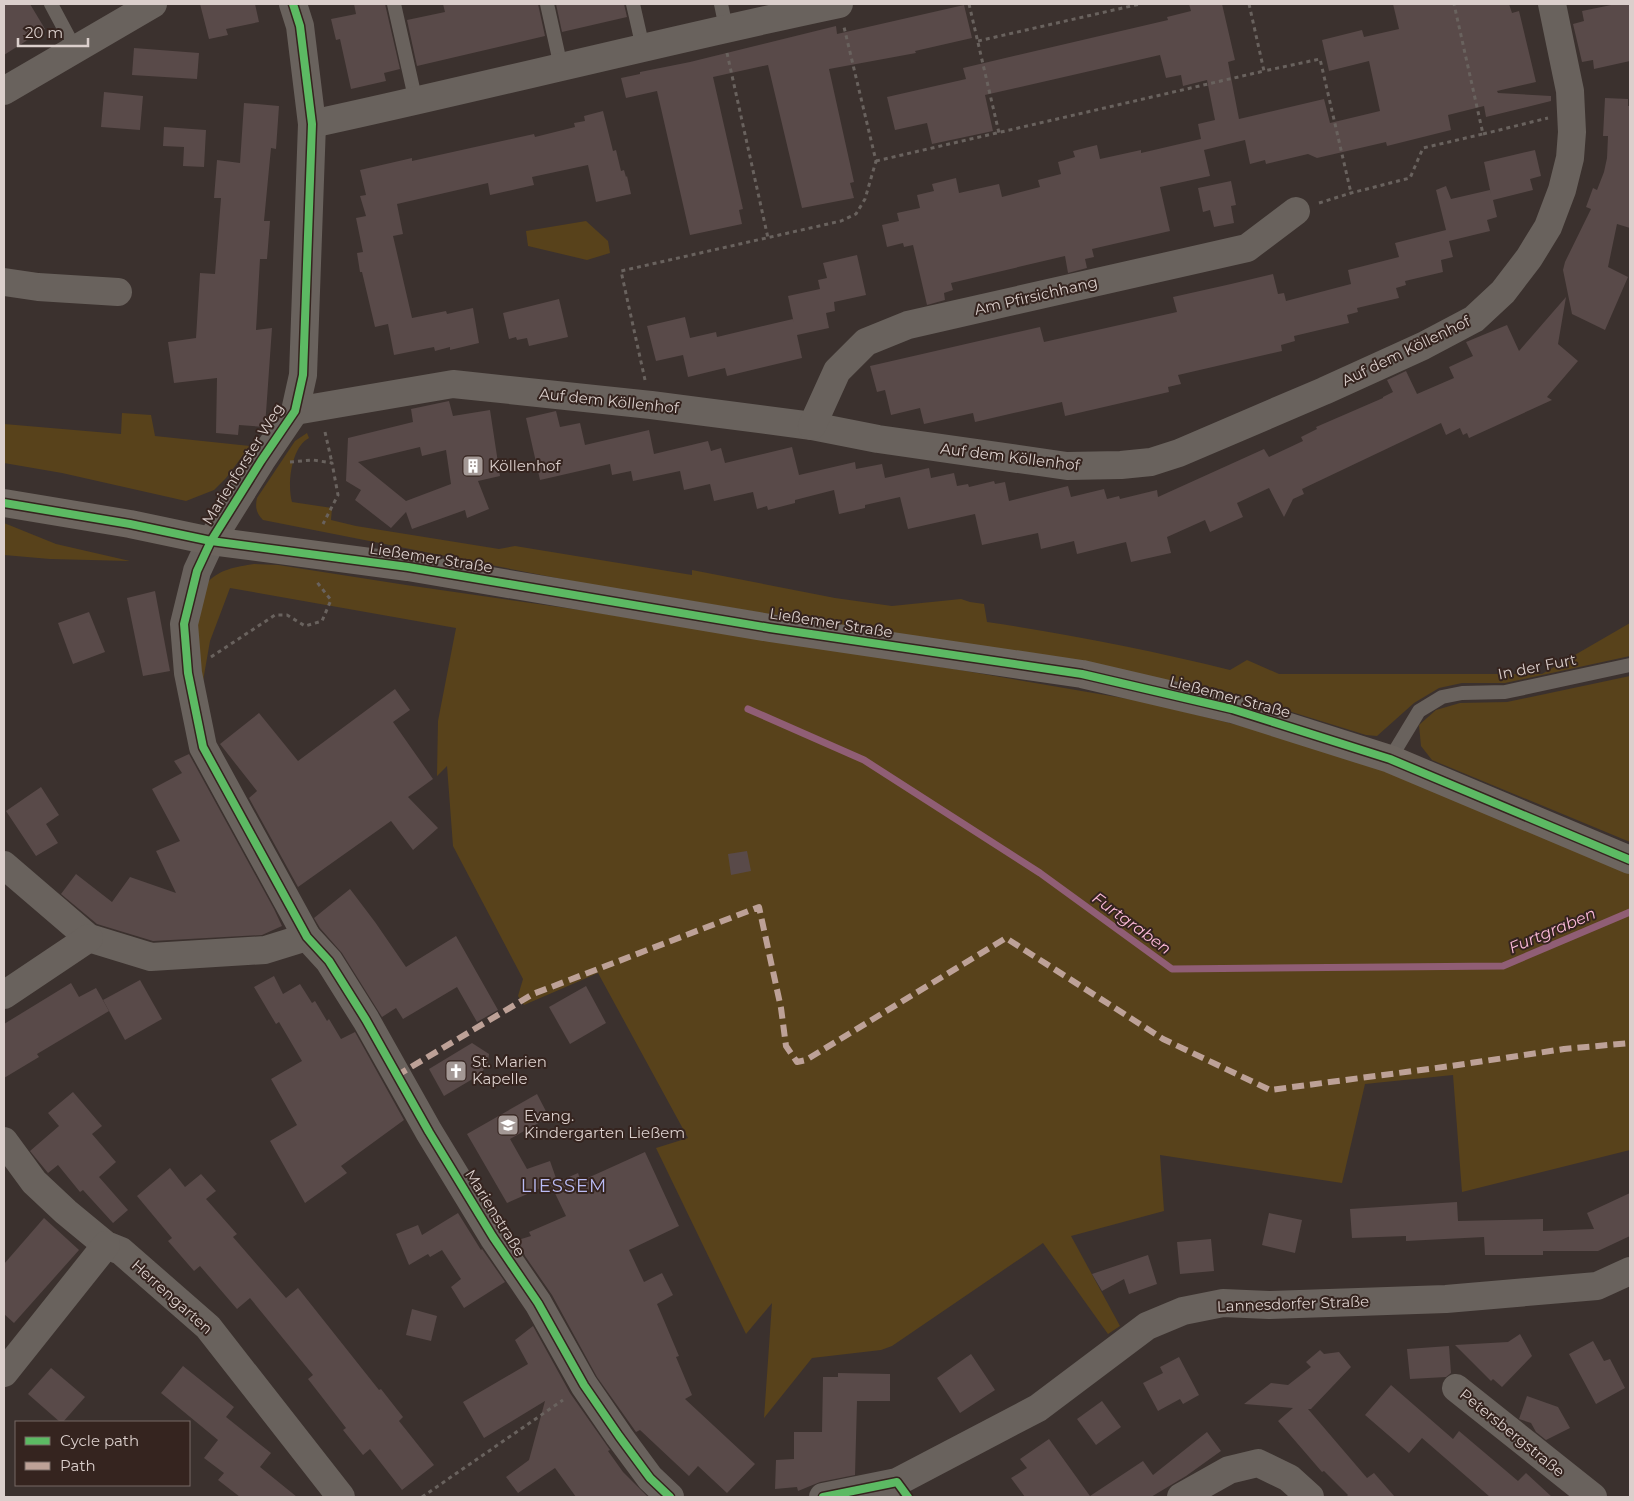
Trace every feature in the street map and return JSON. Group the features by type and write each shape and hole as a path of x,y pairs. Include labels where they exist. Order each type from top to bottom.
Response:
{"street":[{"path":"4,91 153,4"},
{"name":"Marienforster Weg","path":"293,4 300,26 312,124 303,375 307,409 261,461 211,541 197,570 184,624 188,673 203,747 307,937"},
{"name":"Auf dem Köllenhof","path":"307,409 453,384 651,405 812,426 878,439 1067,466 1121,465 1151,462 1180,453 1423,346 1474,319 1502,292 1529,258 1548,227 1562,190 1570,158 1570,90 1552,4"},
{"path":"312,124 416,102 643,48 723,20 806,7 841,13"},
{"name":"Am Pfirsichhang","path":"812,426 837,371 866,342 908,325 1247,248 1296,211"},
{"path":"4,282 38,287 118,292"},
{"name":"Ließemer Straße","path":"4,503 130,524 211,541 408,567 770,628 1082,674 1232,709 1390,759 1630,860"},
{"path":"4,865 89,938 150,957 265,950 307,937"},
{"name":"Marienstraße","path":"307,937 329,960 366,1020 429,1132 493,1237 538,1303 584,1385 650,1478 670,1497"},
{"path":"4,995 89,938"},
{"name":"Herrengarten","path":"4,1141 34,1182 66,1212 106,1245 121,1251 208,1327 341,1497"},
{"path":"4,1373 106,1245"},
{"name":"Lannesdorfer Straße","path":"823,1497 902,1490 1038,1408 1147,1326 1183,1311 1223,1303 1269,1304 1446,1299 1597,1286 1630,1271"},
{"name":"Petersbergstraße","path":"1456,1388 1592,1497"},
{"path":"1181,1497 1229,1470 1258,1463 1289,1478 1310,1497"}],"lane":[{"path":"51,4 75,50"},
{"path":"394,4 416,102"},
{"path":"547,4 561,68"},
{"path":"633,4 643,48"},
{"name":"In der Furt","path":"1390,759 1419,711 1442,697 1462,693 1505,692 1630,665"}],"path":[{"path":"969,4 999,133"},
{"path":"978,41 1140,4"},
{"path":"1249,4 1264,71"},
{"path":"1454,4 1483,134"},
{"path":"651,405 621,271 841,221 856,214 865,199 876,161 841,13"},
{"path":"723,20 768,238"},
{"path":"876,161 1320,59 1351,193"},
{"path":"1296,211 1351,193 1410,178 1422,148 1571,113"},
{"path":"307,409 332,463 338,495 323,524"},
{"path":"321,462 332,463"},
{"path":"188,673 274,615 287,615 305,626 322,621 331,600 316,582"},
{"path":"422,1497 584,1385"}],"shaded area":[{"path":"586,221 608,241 610,253 587,260 528,246 526,231"},
{"path":"122,413 151,415 155,436 250,446 226,478 214,490 186,501 62,473 4,463 4,424 121,434"},
{"path":"307,433 309,438 298,449 292,467 290,486 292,502 332,508 331,520 356,526 499,549 515,546 692,575 692,570 835,598 892,606 961,599 984,604 987,622 1109,643 1230,670 1247,660 1279,674 1542,674 1630,623 1630,656 1505,683 1462,683 1439,688 1414,703 1377,736 1366,735 1218,689 582,583 263,520 257,510 257,498 295,441"},
{"path":"4,523 56,544 130,561 50,559 4,555"},
{"path":"254,564 278,565 587,611 954,669 1146,702 1293,739 1416,782 1630,872 1630,1150 1462,1192 1453,1075 1365,1084 1342,1183 1160,1155 1164,1211 1071,1236 1120,1326 1108,1334 1043,1243 892,1346 881,1350 812,1358 764,1418 772,1303 746,1334 656,1148 688,1138 598,973 524,1005 518,996 523,979 453,846 447,766 437,776 438,721 456,628 230,588 210,641 203,681 195,635 205,585 221,572"},
{"path":"1630,676 1630,842 1432,760 1421,746 1419,725 1436,710 1460,703 1507,702"}],"building":[{"path":"4,4 30,4 45,29 4,55"},
{"path":"200,4 255,4 259,22 226,29 228,35 209,39"},
{"path":"354,4 385,4 400,69 384,73 386,81 351,89 340,39 336,40 331,19 356,14"},
{"path":"443,4 538,4 545,36 417,66 407,20 445,12"},
{"path":"556,4 624,4 627,17 562,32"},
{"path":"1189,4 1222,4 1235,60 1228,62 1239,119 1324,99 1330,123 1380,111 1369,61 1329,71 1322,40 1362,30 1364,37 1399,29 1393,4 1509,4 1512,13 1519,11 1536,82 1497,91 1498,93 1551,96 1551,101 1486,117 1484,106 1448,115 1451,130 1387,146 1386,142 1317,158 1308,154 1266,164 1265,160 1250,164 1245,140 1204,150 1210,176 1160,187 1170,231 1092,249 1094,257 1085,259 1087,268 1068,273 1065,256 951,283 953,290 944,293 945,300 927,305 913,245 904,247 903,243 887,247 882,225 899,221 897,213 920,208 917,195 934,191 932,184 956,178 959,193 999,184 1002,197 1040,187 1038,180 1061,174 1058,162 1075,157 1073,151 1097,145 1100,159 1141,150 1141,153 1201,139 1198,124 1215,120 1207,80 1183,86 1181,75 1166,78 1160,55 985,95 993,131 932,144 927,123 895,130 887,97 966,79 963,68 1168,20 1167,17 1191,11"},
{"path":"1616,4 1630,4 1630,61 1594,69 1593,60 1582,62 1573,24 1584,21 1582,11"},
{"path":"964,5 972,38 915,51 916,53 829,69 854,182 850,183 854,198 802,208 768,65 713,77 743,209 739,210 742,224 690,235 657,91 626,98 621,78 836,26 837,34"},
{"path":"134,48 199,53 197,79 132,75"},
{"path":"104,92 143,96 140,130 101,127"},
{"path":"1605,98 1628,99 1628,106 1630,106 1630,228 1617,224 1608,267 1628,277 1605,330 1572,314 1563,270 1565,262 1591,209 1586,207 1593,188 1597,190 1604,172 1608,136 1603,136"},
{"path":"244,103 279,106 276,149 271,148 264,221 270,221 267,259 260,259 256,330 272,328 265,427 239,425 238,435 216,433 217,378 174,383 168,342 196,338 200,273 215,274 221,198 214,198 217,160 240,163"},
{"path":"603,111 613,151 616,150 621,171 624,170 627,176 631,194 596,202 588,165 532,177 534,185 490,195 488,183 397,204 403,234 393,236 412,318 446,311 447,314 473,308 479,343 450,350 450,347 435,351 434,347 394,355 388,324 375,327 362,272 360,272 357,253 363,252 356,218 366,216 360,196 366,195 360,170 412,158 412,161 534,134 535,137 575,127 574,123 585,121 584,116"},
{"path":"164,127 206,130 204,167 183,166 184,147 163,146"},
{"path":"1535,150 1541,176 1530,179 1533,190 1493,200 1497,217 1487,220 1490,231 1449,241 1453,257 1441,260 1443,272 1405,281 1406,285 1396,288 1399,298 1357,308 1358,312 1347,315 1349,323 1294,336 1295,341 1281,345 1282,351 1178,375 1181,384 1168,387 1169,392 1065,416 1062,402 975,422 973,413 924,424 920,408 891,415 885,390 877,392 870,366 1040,327 1044,342 1177,312 1173,297 1273,274 1278,294 1284,293 1286,301 1351,284 1348,270 1399,257 1395,243 1446,230 1436,190 1446,186 1451,199 1490,190 1492,199 1484,162"},
{"path":"1231,181 1236,205 1231,206 1234,223 1214,227 1210,210 1203,212 1198,188"},
{"path":"857,255 866,295 834,302 835,311 826,313 829,328 797,335 802,358 727,376 725,368 688,377 683,355 656,361 647,326 685,317 690,338 716,332 717,337 793,319 788,296 820,289 818,280 827,278 823,263"},
{"path":"1566,297 1558,344 1578,361 1547,397 1552,400 1469,438 1467,433 1463,435 1460,428 1446,435 1441,423 1302,489 1304,494 1293,499 1284,517 1269,488 1237,503 1243,517 1210,532 1205,520 1167,537 1171,553 1131,562 1126,542 1077,554 1074,541 1041,549 1038,533 982,545 975,514 908,529 900,497 865,505 865,508 839,514 834,490 795,500 795,503 768,510 767,506 757,509 753,492 714,501 710,484 684,490 680,471 633,481 631,471 612,475 610,464 540,480 526,418 556,411 560,427 580,423 585,445 649,430 654,454 708,441 711,451 721,448 725,463 792,447 799,475 855,462 856,469 882,464 885,478 929,468 931,478 954,473 957,486 968,484 969,487 994,481 995,484 1005,482 1009,501 1068,486 1071,497 1104,489 1107,499 1119,496 1120,499 1157,490 1158,497 1264,449 1269,457 1303,441 1301,437 1317,429 1316,427 1393,392 1387,380 1406,371 1417,394 1454,378 1449,367 1473,356 1466,342 1507,325 1519,351"},
{"path":"559,299 568,337 529,346 527,338 517,340 516,337 509,339 503,313"},
{"name":"Köllenhof","path":"449,401 453,416 490,410 500,476 478,481 489,509 467,518 465,510 412,529 406,512 391,528 355,500 361,490 346,481 348,438 413,422 411,409","holes":["420,447 422,456 446,450 451,484 406,501 358,462"]},
{"path":"155,591 170,671 143,676 127,598"},
{"path":"89,612 105,652 73,664 58,623"},
{"path":"395,689 410,710 393,722 433,779 408,797 438,828 413,850 391,821 298,887 249,798 257,791 220,744 259,713 298,761"},
{"path":"189,754 282,926 262,935 153,941 97,924 61,894 76,874 112,902 130,877 176,893 156,851 180,841 152,789 182,773 174,761"},
{"path":"41,787 59,815 46,824 58,843 36,856 6,811"},
{"path":"747,851 751,871 731,875 728,854"},
{"path":"350,889 406,967 456,936 498,1010 477,1022 457,987 403,1019 396,1008 382,1017 342,953 320,928 314,918"},
{"path":"274,976 283,994 300,984 312,1003 315,1001 327,1021 329,1019 341,1039 355,1032 404,1120 341,1166 347,1173 305,1203 270,1141 297,1125 271,1079 302,1061 279,1022 276,1024 254,987"},
{"path":"140,980 162,1019 125,1040 103,1000"},
{"path":"71,983 79,997 96,988 109,1011 37,1054 39,1057 4,1078 4,1024"},
{"path":"586,986 606,1023 570,1044 549,1007"},
{"name":"St. Marien Kapelle","path":"472,1043 489,1054 488,1062 481,1074 444,1096 429,1069"},
{"path":"73,1092 102,1126 92,1134 116,1162 99,1177 128,1210 113,1223 83,1190 80,1192 58,1165 48,1173 30,1151 59,1126 48,1113"},
{"path":"537,1094 549,1117 510,1139 527,1169 550,1161 557,1181 507,1203 467,1134"},
{"path":"645,1152 679,1226 629,1250 644,1282 662,1273 673,1295 657,1304 679,1356 676,1357 692,1395 685,1399 755,1464 727,1493 698,1466 689,1476 640,1430 636,1432 597,1377 552,1295 525,1256 518,1240 531,1236 529,1232 566,1216 551,1185 578,1173 581,1181"},
{"path":"170,1168 185,1187 201,1174 216,1191 206,1199 237,1234 233,1237 286,1298 298,1288 379,1390 381,1389 403,1417 399,1421 434,1465 402,1490 370,1449 363,1455 343,1430 346,1428 308,1379 313,1375 250,1298 237,1309 200,1266 194,1271 168,1241 172,1238 137,1196"},
{"path":"1630,1193 1630,1236 1598,1251 1543,1251 1543,1255 1485,1255 1484,1237 1406,1241 1406,1236 1352,1238 1350,1209 1457,1202 1458,1221 1543,1219 1543,1231 1594,1229 1587,1213"},
{"path":"458,1213 481,1250 505,1282 464,1308 451,1287 461,1279 442,1250 430,1257 428,1254 409,1265 396,1234 418,1225 422,1235"},
{"path":"1269,1213 1302,1220 1295,1253 1262,1245"},
{"path":"44,1218 79,1250 14,1323 4,1314 4,1264"},
{"path":"1211,1239 1214,1271 1180,1274 1177,1242"},
{"path":"1148,1255 1157,1284 1129,1294 1124,1279 1102,1291 1092,1274"},
{"path":"412,1309 437,1316 431,1341 406,1335"},
{"path":"533,1326 570,1393 610,1450 608,1451 623,1472 648,1497 576,1497 555,1468 518,1493 506,1477 529,1460 545,1401 484,1438 463,1402 528,1364 515,1340"},
{"path":"1520,1334 1532,1356 1502,1387 1493,1379 1491,1381 1455,1345 1508,1342"},
{"path":"1593,1341 1604,1361 1610,1359 1625,1388 1596,1404 1569,1354"},
{"path":"1449,1346 1451,1373 1446,1377 1410,1379 1407,1349"},
{"path":"1320,1350 1324,1354 1339,1352 1351,1367 1311,1409 1308,1409 1367,1478 1374,1473 1395,1497 1346,1497 1348,1495 1324,1471 1322,1472 1278,1421 1293,1408 1244,1404 1271,1383 1288,1385 1311,1367 1306,1362"},
{"path":"971,1354 995,1390 960,1413 937,1378"},
{"path":"1179,1357 1199,1395 1183,1404 1180,1399 1158,1411 1143,1383 1163,1373 1160,1367"},
{"path":"183,1366 234,1407 226,1417 271,1453 260,1467 297,1497 240,1497 218,1480 224,1473 204,1458 218,1440 161,1393"},
{"path":"51,1368 85,1397 64,1421 59,1421 28,1394"},
{"path":"838,1373 890,1374 890,1401 857,1401 855,1475 820,1482 798,1491 797,1487 775,1489 776,1460 794,1459 794,1432 822,1432 823,1377 838,1377"},
{"path":"1391,1385 1453,1439 1459,1431 1518,1481 1526,1473 1552,1497 1490,1497 1422,1438 1409,1453 1365,1415"},
{"path":"1527,1396 1558,1407 1570,1428 1546,1440 1536,1432 1531,1423 1519,1419"},
{"path":"1102,1401 1121,1427 1096,1445 1077,1419"},
{"path":"1207,1432 1221,1451 1186,1476 1151,1497 1025,1497 1011,1478 1027,1468 1020,1459 1049,1439 1090,1496 1143,1461 1153,1475"}],"waterway":[{"name":"Furtgraben","path":"748,709 864,760 1040,873 1172,969 1503,966 1630,912"}],"marked path":[{"path":"396,1076 533,994 759,907 781,1008 786,1046 797,1062 806,1060 1006,938 1163,1039 1270,1090 1564,1049 1630,1043"}],"cycle path":[{"path":"293,4 300,26 312,124 303,375 295,411 211,541 197,571 184,624 188,673 203,747 307,937 329,961 366,1020 429,1132 493,1237 538,1303 584,1385 650,1478 670,1497"},
{"path":"4,503 130,524 211,541 408,567 770,628 1082,674 1232,709 1390,759 1630,860"},
{"path":"823,1497 897,1482 908,1497"}],"place":[{"name":"Köllenhof","path":"473,466"},
{"name":"St. Marien Kapelle","path":"456,1071"},
{"name":"Evang. Kindergarten Ließem","path":"508,1125"}],"district":[{"name":"LIESSEM","path":"564,1186"}]}
